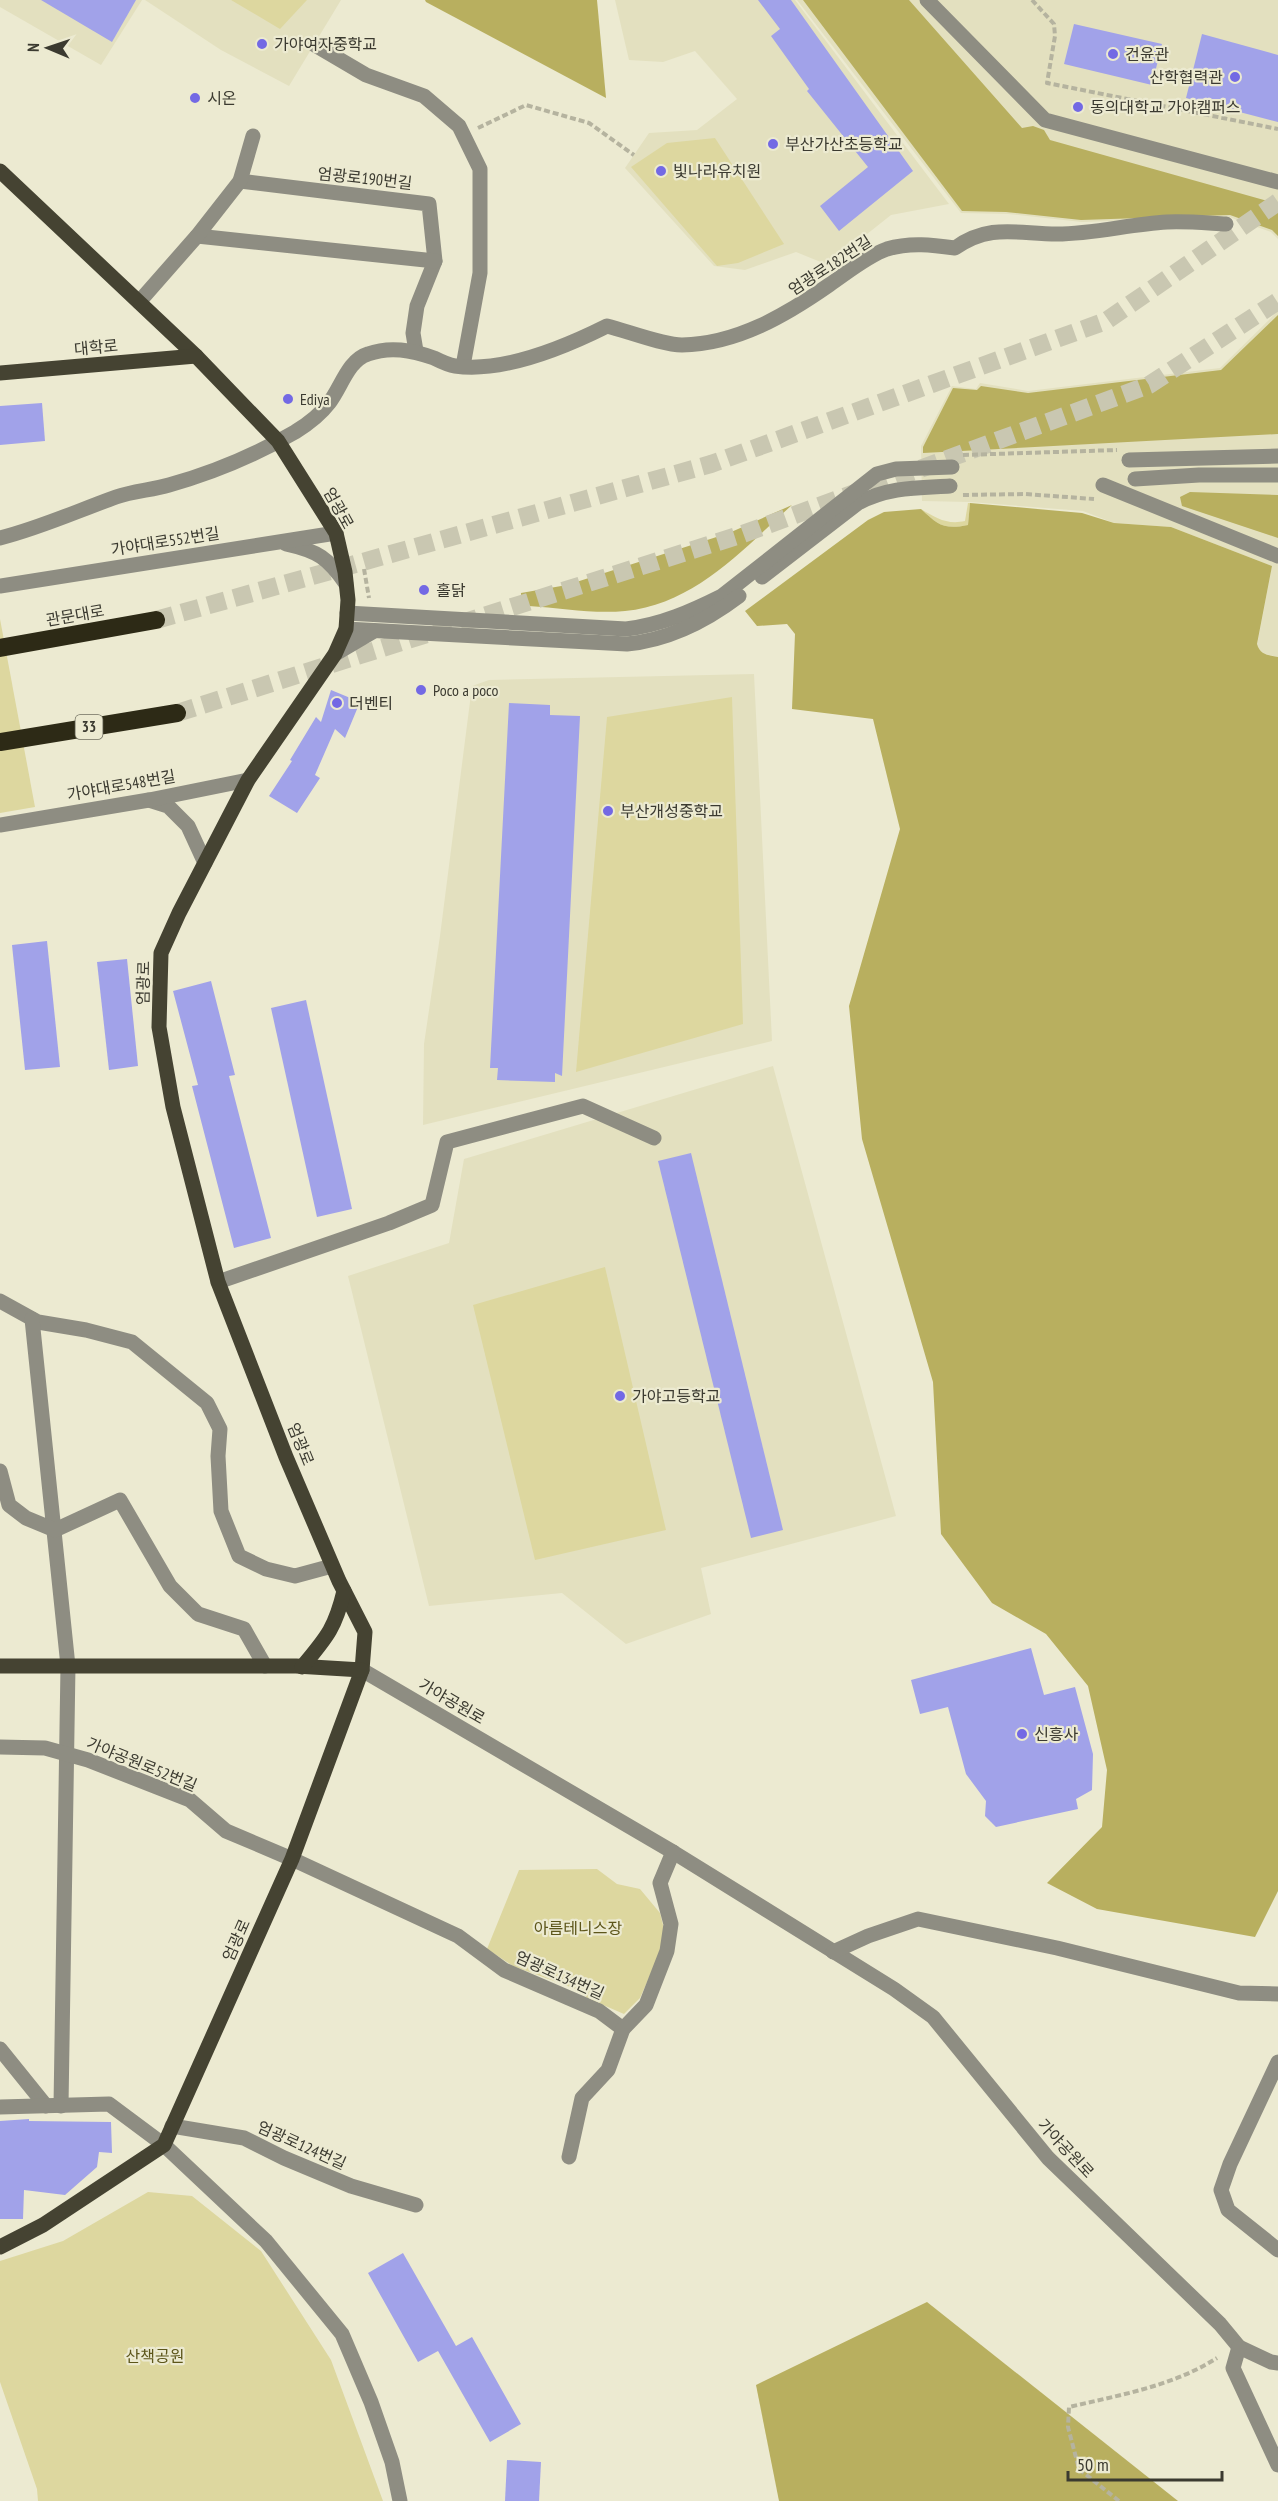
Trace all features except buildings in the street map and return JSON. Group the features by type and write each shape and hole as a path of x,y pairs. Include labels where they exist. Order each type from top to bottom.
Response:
{"highway":[{"name":"관문대로","path":"0,648 156,620"},
{"name":"33","path":"0,742 177,713"}],"main road":[{"name":"엄광로","path":"0,171 196,356 278,441 336,533 346,584 347,621 335,654 248,780 161,953 159,1027 173,1107 218,1282 332,1566 365,1632 362,1670 292,1859 164,2145"},
{"name":"대학로","path":"0,373 196,356"},
{"path":"302,1666 327,1638 338,1618 344,1591"},
{"name":"가야공원로","path":"0,1666 302,1666 362,1670"},
{"path":"0,2247 44,2225 164,2145"}],"street":[{"path":"927,0 1045,120 1278,182"},
{"path":"315,45 366,75 424,96 459,126 480,168 480,273 464,366"},
{"path":"139,302 197,236 240,181 253,135"},
{"name":"엄광로190번길","path":"240,181 429,204 435,261 417,306 413,333 416,351"},
{"name":"엄광로182번길","path":"278,441 314,420 330,402 342,378 363,355 384,348 416,351 454,366 482,366 520,360 585,337 607,326 680,345 716,341 745,332 792,312 851,270 886,249 916,244 956,248 971,236 993,232 1026,231 1056,234 1169,222 1226,224"},
{"path":"197,236 435,261"},
{"path":"0,538 33,529 118,496 169,485 219,468 278,441"},
{"path":"1129,460 1278,456"},
{"path":"347,621 626,629 648,626 690,611 722,596 877,474 896,469 952,466"},
{"path":"1135,478 1278,475"},
{"path":"1103,485 1278,556"},
{"path":"347,621 375,631 590,643 649,642 673,634 717,612 858,503 893,489 950,486"},
{"name":"가야대로552번길","path":"0,586 336,533"},
{"path":"277,542 315,552 331,562 346,584"},
{"path":"335,654 375,631"},
{"name":"가야대로548번길","path":"0,825 149,800 248,780"},
{"path":"149,800 168,806 188,826 205,863"},
{"path":"218,1282 389,1223 432,1205 447,1142 583,1106 654,1138"},
{"path":"0,1301 32,1319 132,1342 207,1402 220,1429 218,1456 221,1511 239,1556 266,1569 295,1576 332,1566"},
{"path":"32,1319 68,1666 53,2106"},
{"path":"0,1471 9,1505 26,1518 55,1530 120,1500 170,1586 198,1614 244,1629 265,1666"},
{"name":"가야공원로","path":"362,1670 673,1852 894,1989 933,2017 1048,2158 1220,2324 1239,2347 1278,2363"},
{"name":"가야공원로52번길","path":"0,1747 45,1748 88,1760 190,1800 226,1831 292,1859"},
{"path":"569,2157 582,2098 608,2070 623,2029 646,2005 667,1951 671,1924 660,1883 673,1852"},
{"name":"엄광로134번길","path":"292,1859 458,1936 504,1970 599,2011 623,2029"},
{"path":"833,1953 868,1936 918,1919 1057,1948 1239,1993 1274,1994 1278,2009"},
{"path":"0,2049 53,2106"},
{"path":"1278,2062 1230,2164 1221,2190 1228,2210 1278,2250"},
{"path":"0,2107 109,2104 164,2145 266,2241 342,2334 371,2402 392,2462 400,2501"},
{"name":"엄광로124번길","path":"172,2126 244,2138 284,2158 351,2186 416,2205"},
{"path":"1239,2347 1233,2368 1278,2465"}],"path":[{"path":"1032,0 1053,24 1056,36 1047,83 1278,129"},
{"path":"464,135 526,105 589,123 634,155"},
{"path":"1119,2501 1079,2469 1068,2427 1069,2407 1168,2382 1198,2370 1239,2347"}],"shaded area":[{"path":"0,0 142,0 101,65 0,7"},
{"name":"가야여자중학교","path":"145,0 341,0 289,86 221,50"},
{"path":"425,0 597,0 606,98 426,2"},
{"name":"부산가산초등학교","path":"615,0 795,0 949,204 891,215 828,265 796,252 745,270 714,266 625,168 649,133 697,130 737,99 695,51 663,62 629,60"},
{"name":"동의대학교 가야캠퍼스","path":"797,0 1278,0 1278,239 1271,232 1229,217 1082,222 1008,214 961,213"},
{"path":"803,0 909,0 1022,128 1033,126 1044,130 1050,140 1278,204 1278,236 1272,230 1230,215 1081,220 1006,212 962,211"},
{"path":"1278,311 1278,657 1264,654 1259,651 1257,645 1272,566 1171,527 1114,523 1083,511 970,502 922,501 921,446 952,386 976,389 980,383 1028,391 1220,368"},
{"path":"1278,315 1278,434 923,453 923,447 953,388 977,390 981,386 1028,393 1221,370"},
{"path":"1190,492 1278,495 1278,538 1182,506 1180,497"},
{"path":"970,503 1082,513 1114,523 1171,527 1272,566 1257,644 1262,652 1278,657 1278,1891 1255,1937 1097,1909 1047,1883 1102,1827 1107,1770 1088,1686 1046,1634 992,1603 941,1534 933,1382 862,1139 849,1006 900,829 873,719 792,709 795,634 787,624 757,626 745,611 868,520 884,512 921,509 942,525 953,527 968,525"},
{"path":"792,505 716,572 674,598 625,611 601,612 529,606 521,601 521,593 567,585 729,533"},
{"name":"부산개성중학교","path":"754,674 772,1041 423,1125 424,1044 472,686 489,680"},
{"name":"가야고등학교","path":"773,1066 896,1516 701,1568 711,1614 626,1644 562,1593 429,1606 348,1276 449,1243 464,1159"},
{"path":"927,2302 1178,2501 779,2501 756,2385"}],"green space":[{"path":"231,0 307,0 280,29"},
{"path":"715,138 784,244 738,263 717,266 631,167 667,143"},
{"path":"968,503 970,503 968,525 953,527 942,525 921,509 942,520 959,522 965,521"},
{"path":"0,619 35,807 0,813"},
{"path":"732,697 743,1024 576,1072 607,717"},
{"path":"605,1267 666,1530 535,1560 473,1305"},
{"name":"아름테니스장","path":"597,1869 617,1884 640,1889 660,1913 664,1929 662,1948 640,1998 624,2014 587,1998 581,1991 513,1966 487,1949 519,1870"},
{"name":"산책공원","path":"148,2192 192,2196 261,2251 331,2360 383,2501 38,2501 37,2489 0,2382 0,2261 63,2241"}],"tunnel":[{"path":"156,620 711,464 1106,321 1278,202"},
{"path":"177,713 740,535 1149,385 1278,301"}],"place":[{"name":"가야여자중학교","path":"262,44"},
{"name":"건윤관","path":"1113,54"},
{"name":"산학협력관","path":"1235,77"},
{"name":"시온","path":"195,98"},
{"name":"동의대학교 가야캠퍼스","path":"1078,107"},
{"name":"부산가산초등학교","path":"773,144"},
{"name":"빛나라유치원","path":"661,171"},
{"name":"Ediya","path":"288,399"},
{"name":"홀닭","path":"424,590"},
{"name":"Poco a poco","path":"421,690"},
{"name":"더벤티","path":"337,703"},
{"name":"부산개성중학교","path":"608,811"},
{"name":"가야고등학교","path":"620,1396"},
{"name":"신흥사","path":"1022,1734"}]}
